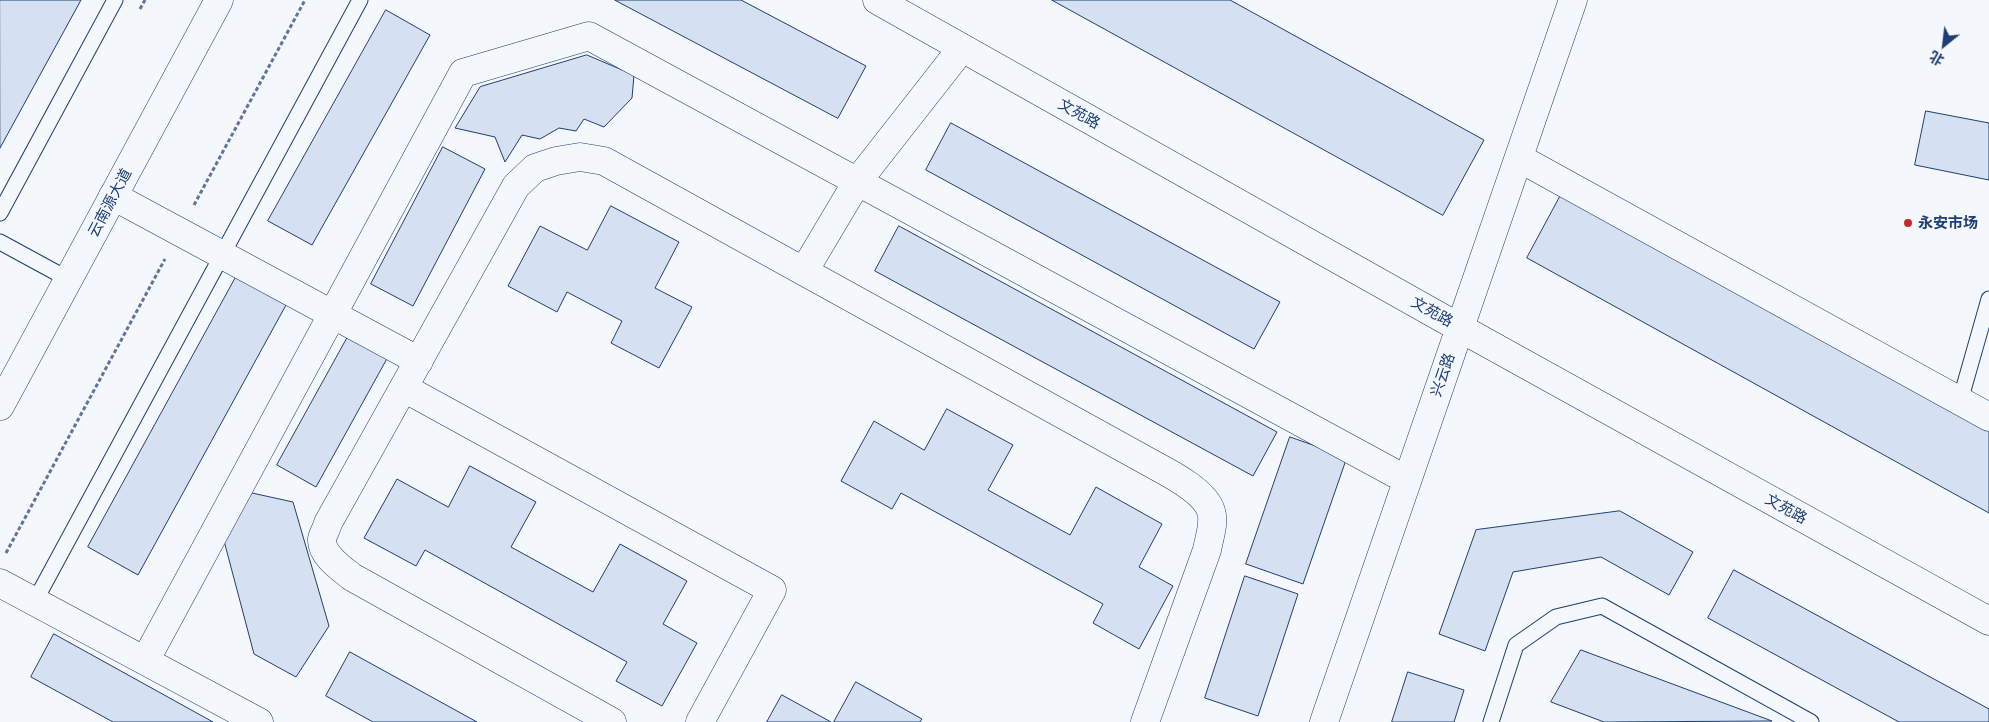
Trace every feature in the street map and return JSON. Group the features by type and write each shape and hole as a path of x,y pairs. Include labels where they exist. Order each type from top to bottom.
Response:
{"street":[{"name":"云南源大道","path":"0,406 219,0"},
{"name":"文苑路","path":"877,0 1460,328 1989,621"},
{"name":"兴云路","path":"1324,722 1573,0"},
{"path":"145,661 463,73 589,36 1407,480"},
{"path":"804,271 857,182 962,48"},
{"path":"612,722 352,578 335,563 325,550 322,539 328,523 516,186 535,168 556,161 580,157 604,161 1156,466 1186,484 1201,497 1211,510 1212,524 1207,550 1145,722"},
{"path":"1519,158 1989,416"},
{"path":"113,196 419,361"},
{"path":"404,388 772,590 700,722"},
{"path":"0,583 258,722"}],"lane":[{"path":"0,213 115,0"},
{"path":"34,601 360,0"},
{"path":"0,242 68,279"},
{"path":"1960,400 1989,300"},
{"path":"1491,722 1516,645 1556,617 1602,606 1811,722"}],"path":[{"path":"5,556 305,0"}],"building":[{"path":"0,0 81,0 0,148"},
{"path":"615,0 741,0 866,66 838,118"},
{"path":"1052,0 1230,0 1484,140 1443,215"},
{"path":"386,10 430,35 312,245 268,221"},
{"path":"587,55 634,75 632,98 604,127 584,119 576,131 559,128 540,139 522,135 505,162 495,137 455,128 480,87"},
{"path":"1926,111 1989,123 1989,180 1915,165"},
{"path":"951,123 1280,302 1254,349 926,170"},
{"path":"443,147 485,169 413,306 371,284"},
{"path":"1562,193 1989,429 1989,513 1527,258"},
{"path":"611,206 679,242 655,288 692,307 659,368 611,343 622,321 567,292 557,312 508,286 540,226 587,250"},
{"path":"899,226 1277,432 1253,476 875,271"},
{"path":"236,277 286,305 138,575 88,547"},
{"path":"350,333 389,355 316,487 277,465"},
{"path":"947,409 1013,445 988,490 1070,535 1096,487 1162,524 1139,567 1173,586 1139,649 1093,623 1103,604 901,493 892,509 841,481 874,421 924,450"},
{"path":"1290,437 1347,457 1303,584 1246,564"},
{"path":"470,466 536,502 511,547 593,592 620,544 687,581 663,624 697,643 662,706 616,681 627,662 425,550 416,566 364,538 397,479 448,507"},
{"path":"252,493 293,502 329,626 296,677 254,654 223,537"},
{"path":"1620,511 1693,552 1669,595 1601,557 1513,572 1485,651 1439,634 1476,530"},
{"path":"1734,570 1989,709 1989,722 1899,722 1708,618"},
{"path":"1245,576 1298,594 1258,716 1205,698"},
{"path":"54,634 213,722 113,722 31,677"},
{"path":"1581,650 1772,721 1604,722 1551,702"},
{"path":"350,652 477,722 373,722 326,696"},
{"path":"1408,672 1464,690 1454,722 1392,722"},
{"path":"856,682 922,719 920,722 834,722"},
{"path":"782,695 831,722 767,722"}],"place":[{"name":"永安市场","path":"1908,223"}]}
